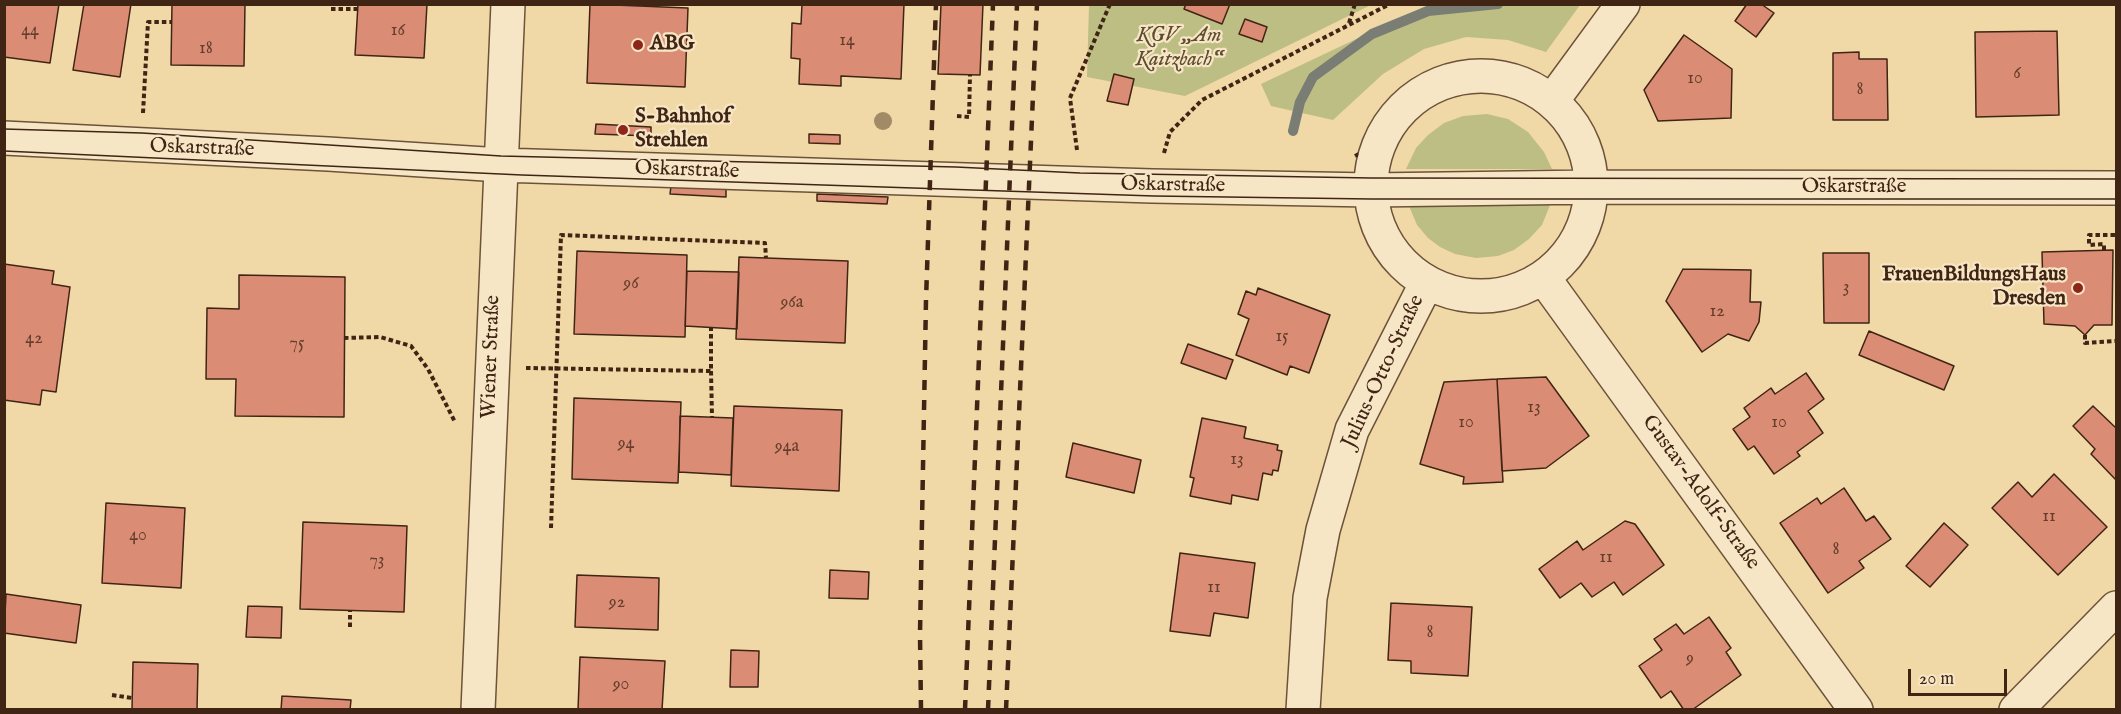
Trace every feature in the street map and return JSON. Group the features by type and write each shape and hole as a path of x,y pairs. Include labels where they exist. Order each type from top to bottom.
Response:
{"street":[{"name":"Wiener Straße","path":"477,710 508,4"},
{"path":"1552,101 1623,4"},
{"path":"1488,75 1523,83 1552,101 1572,123 1586,149 1591,187 1591,199 1582,230 1566,256 1543,277 1516,291 1486,296 1455,293 1426,282 1400,260 1381,232 1371,199 1371,178 1378,144 1396,114 1422,92 1454,78 1488,75"},
{"name":"Oskarstraße","path":"4,138 501,165 1152,186 1371,190 1591,187 2116,188"},
{"name":"Gustav-Adolf-Straße","path":"1543,277 1856,710"},
{"name":"Julius-Otto-Straße","path":"1303,710 1310,598 1323,530 1352,430 1426,282"},
{"path":"2016,710 2116,608"}],"path":[{"path":"1078,154 1070,98 1110,4"},
{"path":"1348,24 1355,4"},
{"path":"1164,154 1170,132 1202,99 1390,4"},
{"path":"331,9 357,9"},
{"path":"141,146 148,22 172,22"},
{"path":"957,116 969,117 970,75"},
{"path":"551,528 561,235 765,243 766,258"},
{"path":"2104,250 2104,244 2089,245 2089,235 2116,235"},
{"path":"711,328 712,417"},
{"path":"2085,335 2085,343 2116,341"},
{"path":"344,338 380,337 411,346 428,369 457,425"},
{"path":"492,367 711,371"},
{"path":"350,611 350,627"},
{"path":"112,695 132,698"}],"green space":[{"name":"KGV „Am Kaitzbach“","path":"1089,5 1371,5 1185,96 1087,77"},
{"path":"1428,5 1580,5 1546,52 1508,40 1466,37 1424,49 1383,74 1333,120 1271,106 1261,84"},
{"path":"1487,114 1508,119 1528,132 1544,152 1552,169 1406,169 1416,148 1444,123 1463,116"},
{"path":"1550,205 1542,225 1514,250 1498,256 1476,258 1455,254 1428,238 1417,225 1409,206"}],"building":[{"path":"4,4 59,4 50,63 4,57"},
{"path":"84,4 131,4 120,77 73,70"},
{"path":"172,4 245,4 244,66 171,65"},
{"path":"358,4 427,4 424,58 355,55"},
{"name":"ABG","path":"590,4 688,8 685,87 587,83"},
{"path":"802,4 904,4 901,79 841,76 841,86 799,84 800,59 791,58 792,23 801,24"},
{"path":"941,4 983,4 980,75 938,74"},
{"path":"1186,4 1230,4 1222,24 1184,9"},
{"path":"1747,4 1761,4 1774,13 1756,37 1735,21"},
{"path":"1245,19 1267,27 1262,42 1239,34"},
{"path":"2057,31 2059,115 1976,117 1975,32"},
{"path":"1684,35 1732,69 1731,118 1658,121 1644,90"},
{"path":"1859,52 1859,59 1887,59 1888,120 1833,120 1833,53"},
{"path":"1114,74 1134,79 1128,105 1107,101"},
{"name":"S-Bahnhof Strehlen","path":"596,124 651,127 651,136 595,134"},
{"path":"809,134 840,135 840,144 809,143"},
{"name":"S-Bahnhof Strehlen","path":"671,186 726,189 726,197 670,194"},
{"path":"817,194 888,197 887,204 817,201"},
{"name":"FrauenBildungsHaus Dresden","path":"2113,250 2112,325 2094,325 2085,335 2075,326 2044,324 2042,252"},
{"path":"577,251 687,255 685,337 574,334"},
{"path":"1823,253 1869,253 1869,323 1824,323"},
{"path":"739,257 848,261 845,343 736,339"},
{"path":"4,264 54,271 52,284 70,287 56,392 42,390 40,405 4,400"},
{"path":"1683,269 1751,270 1750,302 1761,302 1759,322 1749,341 1728,334 1702,352 1666,301"},
{"path":"687,271 739,272 737,329 685,326"},
{"path":"239,275 345,277 344,417 235,416 236,379 206,379 207,308 239,309"},
{"path":"1258,288 1330,315 1309,373 1290,366 1287,375 1236,355 1249,319 1238,314 1246,291 1256,295"},
{"path":"1869,331 1954,366 1944,390 1859,355"},
{"path":"1188,344 1233,360 1226,379 1181,363"},
{"path":"1806,373 1824,399 1808,411 1823,433 1797,452 1800,456 1774,474 1754,446 1748,450 1733,429 1750,417 1744,408 1771,388 1775,394"},
{"path":"1546,377 1589,436 1546,468 1502,471 1497,379"},
{"path":"1497,379 1503,482 1463,484 1464,477 1420,464 1444,382"},
{"path":"574,398 681,402 678,483 572,479"},
{"path":"734,406 842,410 839,491 731,486"},
{"path":"2093,406 2116,428 2116,480 2091,454 2095,449 2073,426"},
{"path":"680,416 733,418 731,475 679,472"},
{"path":"1202,418 1246,427 1244,438 1278,445 1277,450 1282,451 1278,471 1273,470 1272,475 1263,473 1258,500 1232,495 1231,504 1190,496 1194,478 1190,477"},
{"path":"1073,443 1141,460 1134,493 1066,477"},
{"path":"2054,474 2107,527 2058,575 1992,508 2018,482 2032,497"},
{"path":"1844,488 1866,521 1874,516 1891,539 1859,561 1864,568 1828,593 1780,523 1817,498 1821,504"},
{"path":"106,503 185,508 181,588 102,583"},
{"path":"1625,521 1635,524 1664,565 1623,595 1614,582 1592,597 1581,583 1560,598 1539,569 1577,541 1583,550"},
{"path":"303,522 407,526 404,612 300,609"},
{"path":"1944,523 1968,545 1930,587 1906,566"},
{"path":"1180,553 1255,563 1248,618 1214,613 1210,636 1170,631"},
{"path":"830,570 869,572 868,599 829,598"},
{"path":"577,575 659,578 658,630 575,627"},
{"path":"6,594 81,605 76,643 4,633"},
{"path":"1391,603 1472,607 1468,676 1411,673 1411,661 1388,660"},
{"path":"248,606 282,607 281,638 246,637"},
{"path":"1709,617 1731,648 1726,652 1741,675 1692,710 1684,710 1671,691 1661,698 1639,666 1662,650 1654,639 1676,624 1684,634"},
{"path":"731,650 759,651 758,687 730,687"},
{"path":"580,657 665,661 662,710 578,710"},
{"path":"133,662 198,664 197,710 132,710"},
{"path":"282,696 351,700 350,710 281,710"}],"waterway":[{"path":"1293,131 1300,102 1313,77 1372,34 1428,11 1498,4"}],"tram line":[{"path":"4,129 142,133 501,156 956,167 1080,173 1371,178 2116,179"},
{"path":"4,151 522,175 1154,196 1371,199 2116,199"}],"railway":[{"path":"921,710 920,634 926,300 936,4"},
{"path":"965,710 993,4"},
{"path":"988,710 1017,4"},
{"path":"1006,710 1037,4"}],"place":[{"name":"ABG","path":"638,45"},
{"name":"S-Bahnhof Strehlen","path":"623,130"},
{"name":"FrauenBildungsHaus Dresden","path":"2078,288"}]}
